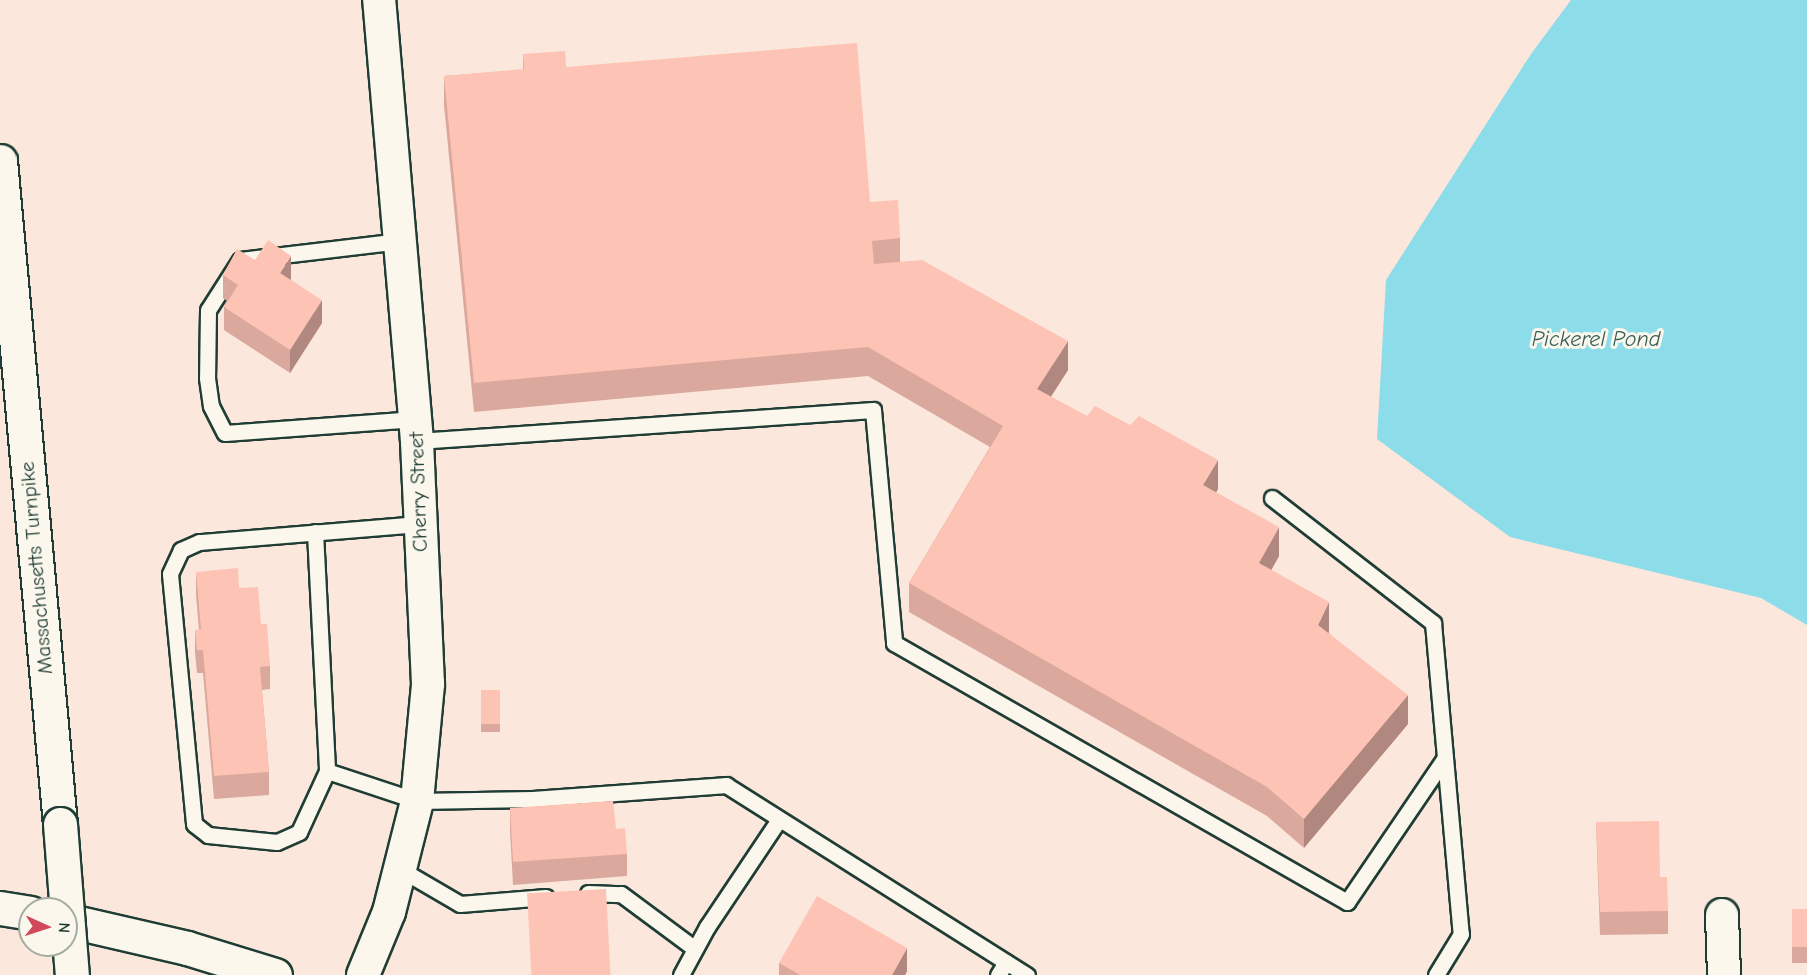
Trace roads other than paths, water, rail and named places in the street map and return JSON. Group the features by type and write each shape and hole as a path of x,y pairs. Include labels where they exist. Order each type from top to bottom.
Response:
{"main road":[{"name":"Massachusetts Turnpike","path":"0,161 72,975"},
{"path":"0,908 18,911"},
{"path":"78,923 187,948 275,975"}],"street":[{"name":"Cherry Street","path":"363,975 389,912 417,801 428,684 416,430 379,0"},
{"path":"1722,915 1724,975"}],"lane":[{"path":"400,242 240,260 208,310 207,378 211,406 225,433 416,430 873,410 894,643 1347,902 1445,758"},
{"path":"1272,498 1433,623 1461,934 1436,975"},
{"path":"315,532 327,771 299,832 277,842 208,836 194,824 170,573 181,550 199,542 315,532 419,524"},
{"path":"327,771 417,801 533,799 726,785 1002,968 1027,975"},
{"path":"681,975 695,949 778,821"},
{"path":"400,869 460,904 567,895 621,894 695,949"}],"water":[{"name":"Pickerel Pond","path":"1571,0 1807,0 1807,625 1761,598 1510,537 1377,439 1386,280 1531,54"}]}
